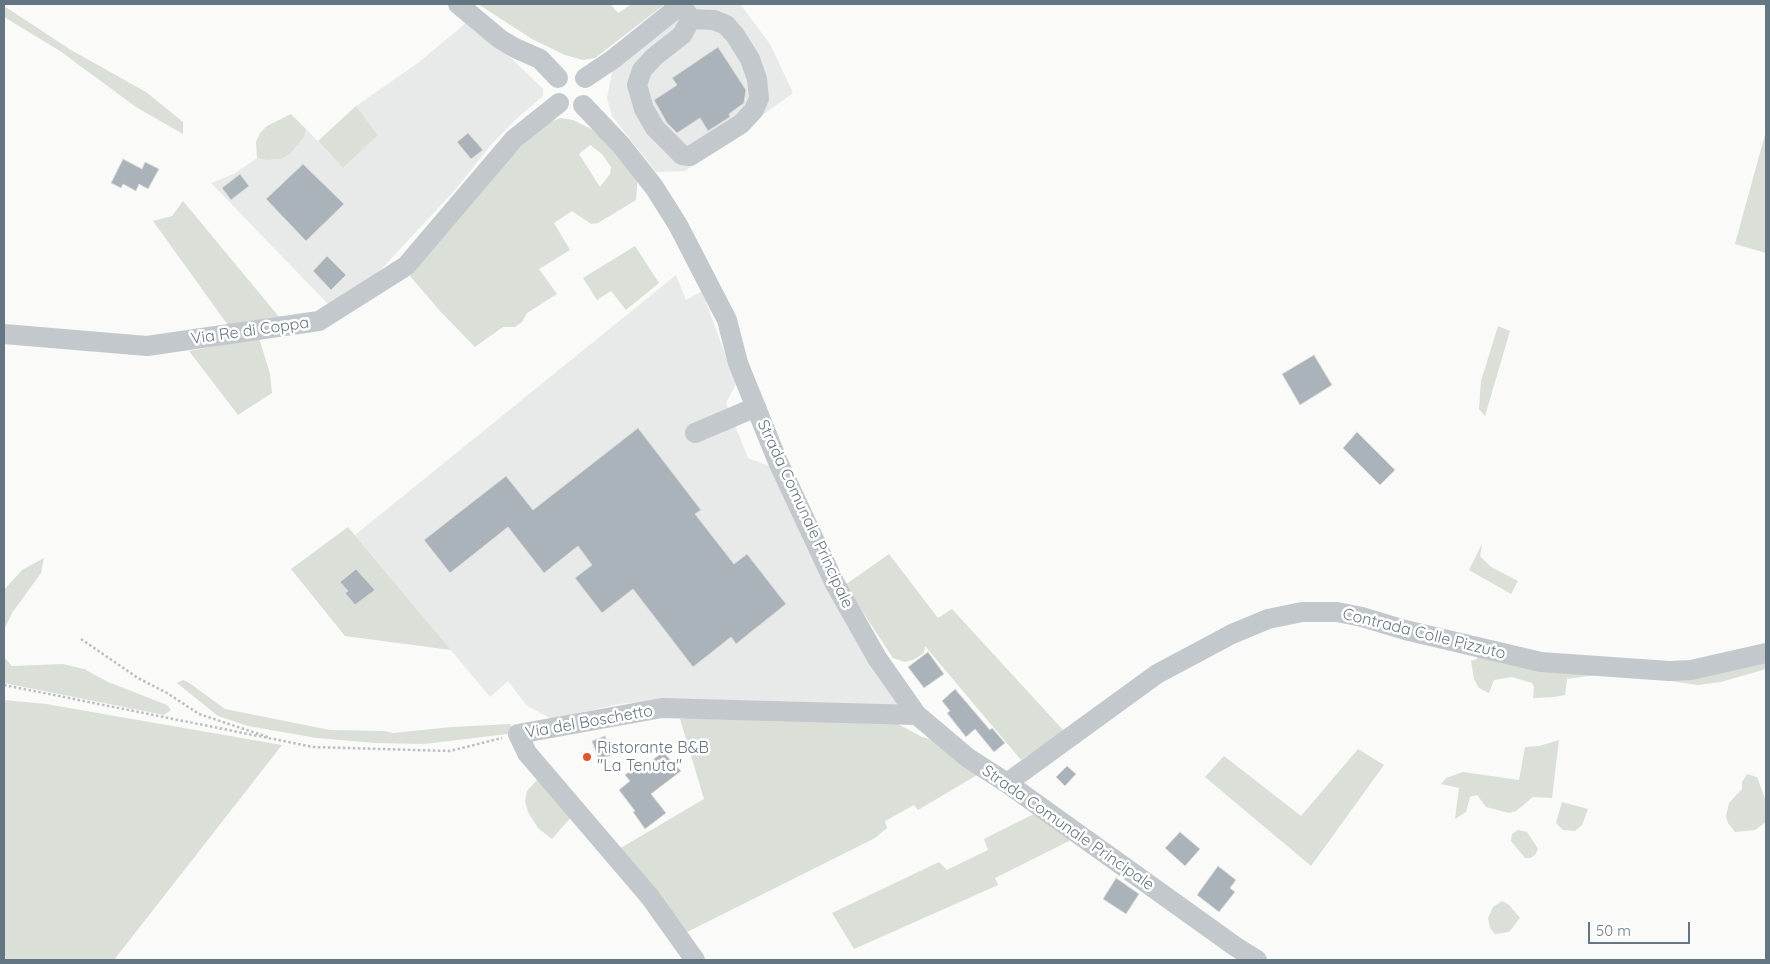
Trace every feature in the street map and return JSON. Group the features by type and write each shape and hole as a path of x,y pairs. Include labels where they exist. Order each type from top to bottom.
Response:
{"street":[{"path":"458,4 500,39 540,59 558,78"},
{"path":"585,78 685,9"},
{"path":"685,9 726,25 736,35 750,59 757,79 759,98 754,110 741,124 690,156 682,155 655,128 644,109 637,85 642,70 682,36 685,9"},
{"path":"571,72 585,78 590,89 588,98 583,104 573,108 559,103 554,88 558,78 571,72"},
{"name":"Via Re di Coppa","path":"4,334 147,346 319,321 406,266 514,139 559,103"},
{"name":"Strada Comunale Principale","path":"583,104 621,145 654,186 678,225 727,320 738,362 778,462 834,582 877,658 917,715 968,758 1007,783 1236,947 1258,960"},
{"path":"695,433 756,407"},
{"name":"Contrada Colle Pizzuto","path":"1007,783 1157,674 1232,634 1268,619 1302,612 1337,612 1362,617 1405,630 1541,662 1669,671 1691,670 1766,653"},
{"name":"Via del Boschetto","path":"695,960 650,896 527,753 518,734 662,708 813,714 917,715"}],"path":[{"path":"81,639 138,678 167,693 199,714 287,742"},
{"path":"4,685 313,747 450,751 518,734"}],"shaded area":[{"path":"478,4 610,4 618,13 632,4 665,4 595,58 583,60 565,55 532,39"},
{"path":"691,4 740,4 770,44 793,93 685,171 656,172 612,116 607,98 613,67"},
{"path":"4,6 71,50 146,92 183,122 183,134 136,107 60,51 4,17"},
{"path":"467,22 511,58 543,89 543,96 515,120 491,145 455,190 378,273 328,304 211,183 234,174 257,158 266,160 282,159 290,154 304,137 306,129 343,168 378,135 356,106 418,63"},
{"path":"356,106 378,135 343,168 318,141"},
{"path":"291,114 306,129 304,137 290,154 282,159 266,160 257,158 256,142 260,133 267,126"},
{"path":"561,118 573,120 599,133 638,174 636,200 598,223 591,224 572,211 554,223 570,250 539,269 557,294 527,313 522,322 515,327 503,327 475,347 440,311 410,276 502,164 546,123","holes":["590,145 602,154 611,167 610,174 600,187 579,154"]},
{"path":"1766,131 1766,253 1735,244"},
{"path":"183,201 280,318 230,328 153,221 172,216"},
{"path":"635,246 659,283 626,310 611,291 597,300 583,278"},
{"path":"676,275 686,300 702,291 736,384 726,403 748,458 771,467 899,706 684,699 619,704 552,719 526,705 508,681 490,697 355,535"},
{"path":"1498,326 1510,331 1485,416 1479,409 1481,381"},
{"path":"259,338 270,374 272,393 238,415 189,351"},
{"path":"348,527 451,650 345,636 291,569"},
{"path":"1482,544 1480,556 1491,567 1518,581 1511,594 1469,570"},
{"path":"889,554 938,618 952,609 1064,731 1021,760 925,646 924,653 913,660 905,662 893,658 845,585"},
{"path":"44,558 41,573 12,613 4,630 4,590 22,570"},
{"path":"1476,652 1610,673 1567,679 1565,695 1554,697 1533,698 1534,687 1532,683 1512,677 1494,680 1489,693 1479,688 1474,679 1471,661 1477,659"},
{"path":"1766,654 1766,669 1721,682 1698,685 1671,681"},
{"path":"4,657 12,666 63,664 84,669 108,682 167,705 171,710 164,715 4,683"},
{"path":"183,680 225,709 330,730 384,731 393,733 510,724 516,733 424,744 376,743 317,738 248,726 218,716 177,683"},
{"path":"4,700 46,704 282,745 114,960 10,960 4,958"},
{"path":"707,716 898,724 922,737 936,741 982,772 918,810 914,805 885,821 887,828 875,838 685,933 619,849 704,799 680,719"},
{"path":"1559,740 1552,798 1533,797 1516,811 1509,813 1486,807 1477,795 1470,797 1466,812 1455,819 1459,788 1441,784 1446,778 1463,772 1519,780 1525,747 1539,746"},
{"path":"1358,749 1384,765 1311,866 1205,777 1224,756 1301,816"},
{"path":"1747,774 1757,777 1766,802 1766,822 1755,830 1735,832 1728,823 1726,816 1729,803 1742,789 1742,782"},
{"path":"537,780 572,816 552,839 538,828 528,812 525,801 527,791"},
{"path":"1562,802 1588,809 1582,825 1575,831 1563,830 1556,823"},
{"path":"1038,812 1071,840 995,878 998,885 854,949 832,913 939,862 947,870 988,850 984,839"},
{"path":"1518,830 1527,832 1538,849 1535,855 1530,858 1525,858 1511,841 1512,834"},
{"path":"1502,901 1509,905 1520,918 1509,932 1495,934 1490,928 1488,918 1493,907"}],"building":[{"path":"718,47 746,90 744,103 729,114 730,117 708,131 700,118 677,133 667,123 654,100 677,85 672,78"},
{"path":"468,133 483,150 471,159 457,142"},
{"path":"123,159 142,169 145,162 159,169 148,189 139,184 136,191 123,184 121,188 111,183"},
{"path":"303,164 344,204 306,241 266,199"},
{"path":"240,174 249,186 231,200 222,188"},
{"path":"327,256 346,275 331,290 313,271"},
{"path":"1314,355 1332,385 1300,405 1282,374"},
{"path":"638,428 701,510 695,514 734,564 747,554 786,604 736,644 731,637 693,667 633,589 602,613 575,578 592,565 578,546 544,573 508,527 450,573 424,540 506,476 533,510"},
{"path":"1357,432 1395,470 1380,485 1343,448"},
{"path":"356,569 375,590 355,605 345,593 348,591 340,582"},
{"path":"928,652 944,674 924,688 908,667"},
{"path":"955,689 990,730 992,728 1005,743 994,752 975,729 966,737 947,713 950,711 942,701"},
{"path":"605,736 612,755 599,760 592,741"},
{"path":"663,752 681,771 651,794 666,813 645,829 633,812 635,811 619,790 630,781 625,775 634,768 637,772"},
{"path":"1067,766 1076,774 1065,786 1056,777"},
{"path":"1180,832 1200,849 1185,866 1165,848"},
{"path":"1218,866 1236,880 1230,888 1235,892 1219,912 1197,895"},
{"path":"1116,878 1139,894 1126,914 1103,899"}],"place":[{"name":"Ristorante B&B \"La Tenuta\"","path":"587,757"}]}
